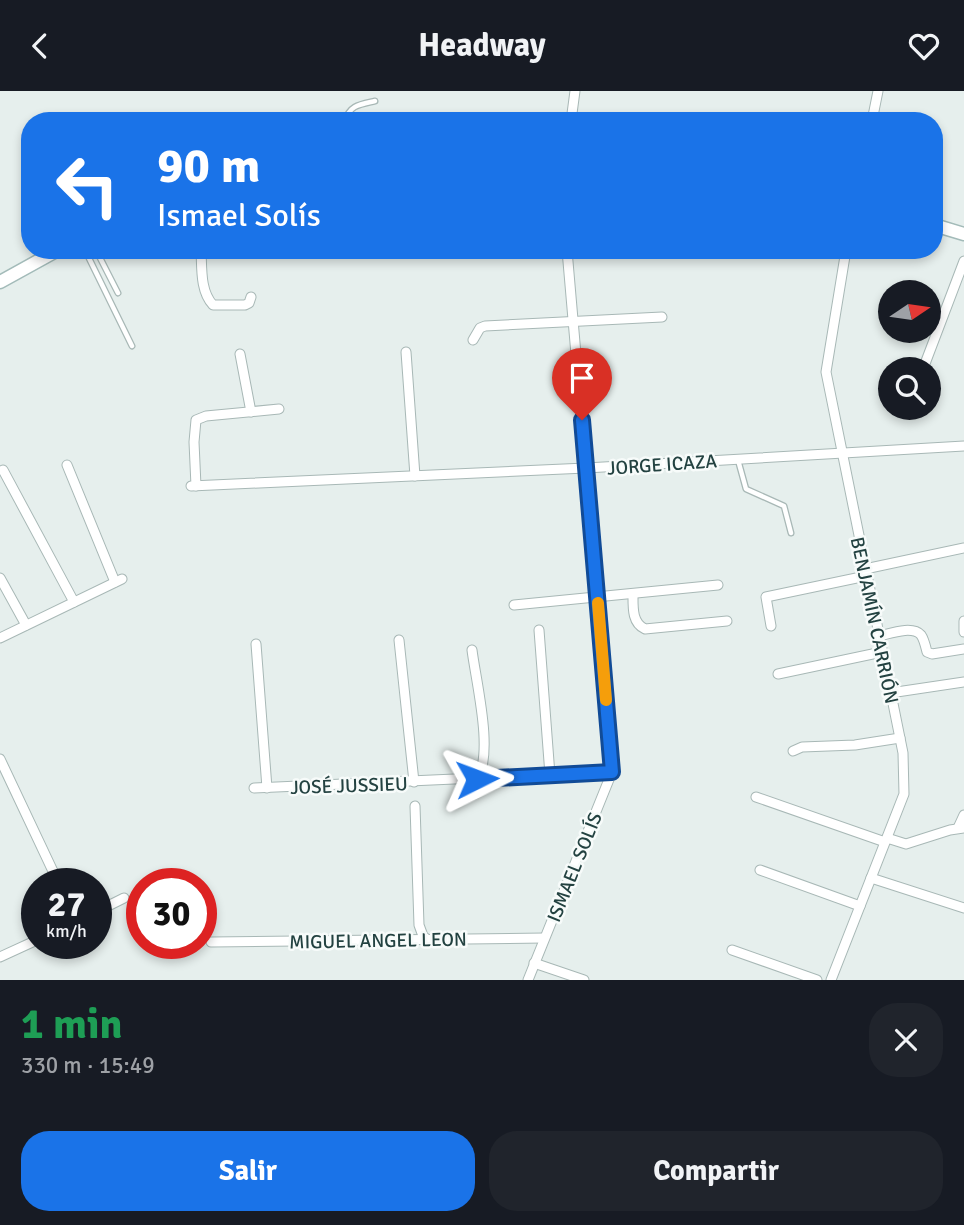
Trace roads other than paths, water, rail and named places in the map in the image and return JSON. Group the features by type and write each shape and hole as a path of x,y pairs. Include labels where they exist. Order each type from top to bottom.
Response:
{"street":[{"path":"572,112 575,91"},
{"path":"874,112 878,91"},
{"path":"943,228 964,234"},
{"path":"0,282 39,259"},
{"path":"202,259 203,280 208,299 213,305 244,305 249,303 251,297"},
{"name":"ISMAEL SOLÍS","path":"528,980 612,772 568,259"},
{"name":"BENJAMÍN CARRIÓN","path":"831,980 904,794 905,771 826,372 845,259"},
{"path":"928,357 964,261"},
{"path":"472,340 480,328 485,326 662,317"},
{"path":"406,352 415,476"},
{"path":"240,354 251,412 279,409"},
{"name":"JORGE ICAZA","path":"251,412 206,416 197,420 194,486 586,468 964,446"},
{"path":"0,638 119,581 67,465"},
{"path":"3,470 74,602"},
{"path":"771,626 766,597 964,548"},
{"path":"0,578 26,625"},
{"path":"514,605 718,586"},
{"path":"633,594 635,619 640,627 645,629 727,621"},
{"path":"964,621 964,632"},
{"path":"539,630 550,775"},
{"path":"879,636 915,632 921,635 928,652 932,654 964,649"},
{"path":"399,641 415,782"},
{"path":"256,644 267,788"},
{"path":"472,650 485,743 484,761 477,779"},
{"path":"778,674 882,652"},
{"path":"890,692 964,682"},
{"path":"793,751 802,747 855,745 900,738"},
{"path":"0,759 51,868"},
{"name":"JOSÉ JUSSIEU","path":"254,788 612,772"},
{"path":"756,797 886,840 906,844 961,828 964,815"},
{"path":"415,806 419,925 423,936 428,940"},
{"path":"760,870 860,906"},
{"path":"871,878 964,908"},
{"path":"112,904 124,898"},
{"name":"MIGUEL ANGEL LEON","path":"217,942 544,938"},
{"path":"0,957 21,947"},
{"path":"732,950 817,980"},
{"path":"534,963 584,980"}],"lane":[{"path":"349,112 354,106 375,101"},
{"path":"89,259 132,346"},
{"path":"101,259 118,293"},
{"path":"738,459 746,489 784,506 791,533"}]}
